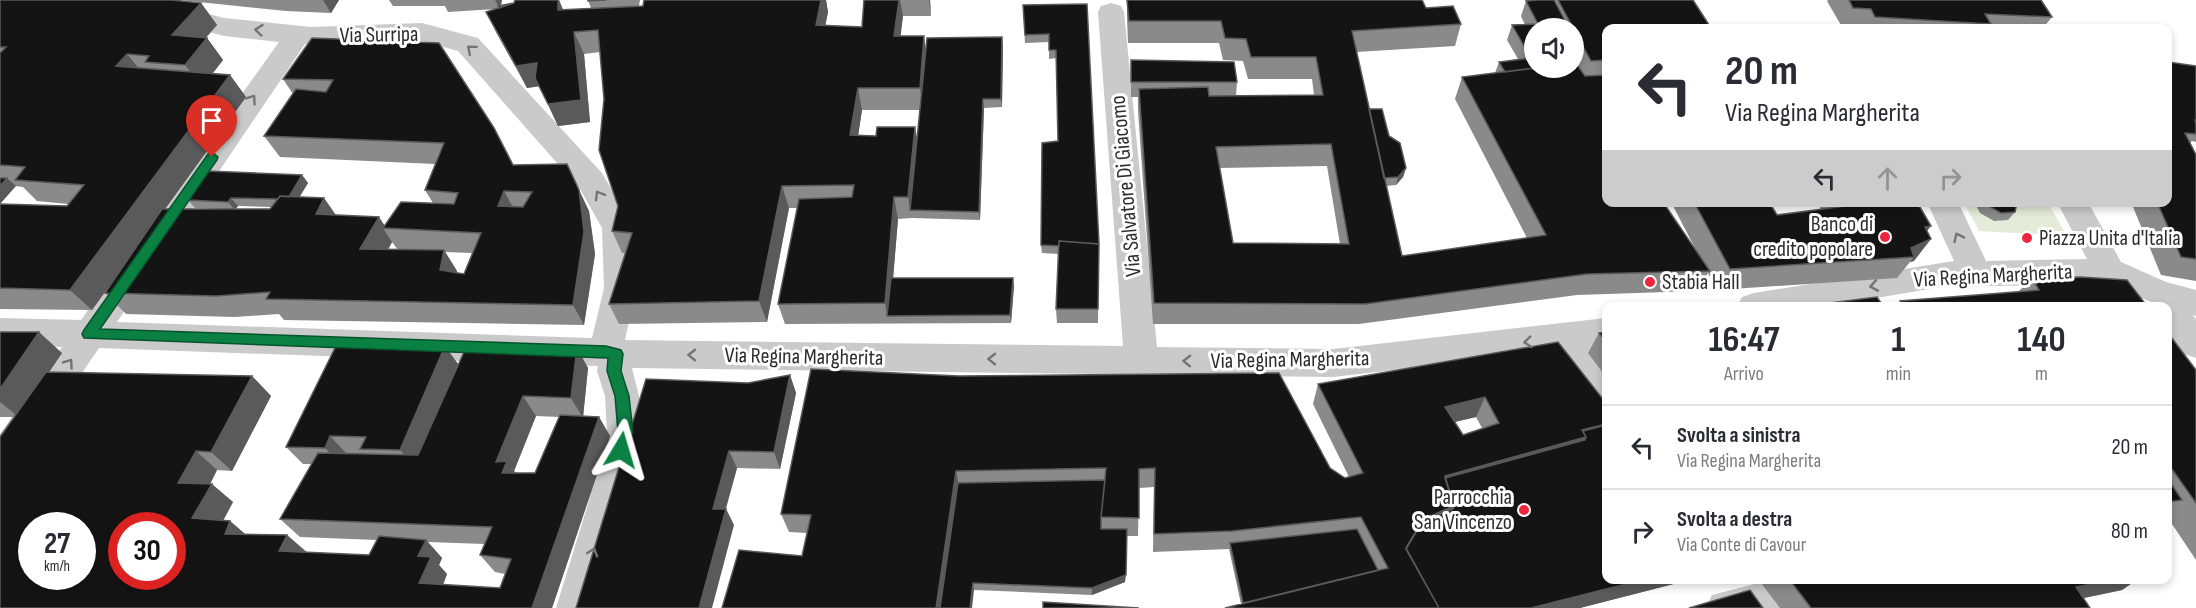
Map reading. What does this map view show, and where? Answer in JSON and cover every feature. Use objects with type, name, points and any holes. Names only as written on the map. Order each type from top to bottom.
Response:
[{"type":"street","name":"Via Surripa","points":[[147,7],[224,27],[298,34],[422,32],[468,44],[591,181],[618,228],[620,288],[611,353],[622,396],[625,432],[608,504],[576,608]]},
{"type":"street","name":"Via Salvatore Di Giacomo","points":[[1111,12],[1141,361]]},
{"type":"street","points":[[0,463],[298,34]]},
{"type":"street","points":[[1943,207],[1975,272]]},
{"type":"street","points":[[2075,207],[2110,270]]},
{"type":"street","name":"Via Regina Margherita","points":[[1777,302],[1941,274],[2110,270],[2164,302]]},
{"type":"street","name":"Via Regina Margherita","points":[[2172,302],[2196,303]]},
{"type":"street","points":[[2172,312],[2196,344]]},
{"type":"street","name":"Via Regina Margherita","points":[[0,331],[611,353],[1333,363],[1602,332]]},
{"type":"street","points":[[1570,337],[1602,380]]},
{"type":"street","points":[[1726,608],[1763,595]]},
{"type":"green space","points":[[1966,207],[2050,207],[2067,236],[1979,231]]},
{"type":"building","points":[[0,0],[172,0],[201,3],[172,35],[207,38],[185,65],[145,62],[149,56],[127,54],[116,66],[230,75],[70,290],[0,288],[0,204],[67,206],[84,185],[15,180],[25,167],[0,165],[0,53],[6,47],[0,47]]},
{"type":"building","points":[[515,0],[558,0],[558,10],[643,6],[644,0],[821,0],[816,25],[862,27],[864,0],[899,0],[894,36],[924,36],[920,88],[858,88],[850,135],[876,136],[877,127],[915,127],[908,197],[894,197],[885,303],[778,304],[799,199],[852,197],[854,185],[782,186],[759,301],[609,304],[632,233],[612,231],[618,206],[599,150],[604,99],[598,30],[574,32],[581,100],[548,104],[535,78],[537,63],[516,66],[486,12],[514,3]]},
{"type":"building","points":[[1127,0],[1422,0],[1426,8],[1453,6],[1461,24],[1352,31],[1402,256],[1546,235],[1462,77],[1524,69],[1524,78],[1584,78],[1584,75],[1602,75],[1602,207],[1666,207],[1710,271],[1587,274],[1365,304],[1154,303],[1139,89],[1208,87],[1209,96],[1323,95],[1316,57],[1251,57],[1246,39],[1225,38],[1221,21],[1129,21]],"holes":[[[1331,144],[1349,244],[1233,243],[1216,147]]]},
{"type":"building","points":[[1554,0],[1564,18],[1535,18],[1526,1]]},
{"type":"building","points":[[1558,0],[1693,0],[1708,24],[1602,24],[1602,60],[1591,61],[1584,48],[1584,18],[1568,18]]},
{"type":"building","points":[[1849,0],[2041,0],[2052,17],[1985,14],[1991,24],[1875,17],[1871,9],[1853,8]]},
{"type":"building","points":[[1087,4],[1099,244],[1059,241],[1059,246],[1041,245],[1042,143],[1058,141],[1056,50],[1049,50],[1049,34],[1025,35],[1023,5]]},
{"type":"building","points":[[1512,25],[1524,25],[1524,46]]},
{"type":"building","points":[[1002,37],[1001,99],[983,99],[979,212],[910,210],[927,38]]},
{"type":"building","points":[[312,38],[439,43],[494,128],[513,165],[567,164],[579,190],[584,232],[573,305],[266,299],[270,292],[216,296],[105,293],[162,209],[270,209],[280,196],[324,198],[316,214],[379,217],[360,249],[444,250],[440,270],[464,274],[481,233],[383,228],[401,202],[454,204],[458,193],[425,190],[444,143],[264,136],[296,89],[326,92],[333,80],[283,79]],"holes":[[[504,191],[532,192],[523,207],[498,206]]]},
{"type":"building","points":[[1524,59],[1524,69],[1505,72],[1499,62]]},
{"type":"building","points":[[1131,60],[1234,62],[1237,82],[1131,82]]},
{"type":"building","points":[[2172,63],[2196,66],[2196,134],[2185,133],[2196,155],[2196,259],[2181,257],[2159,207],[2172,207]]},
{"type":"building","points":[[1369,109],[1382,109],[1389,136],[1400,143],[1406,168],[1398,177],[1384,178]]},
{"type":"building","points":[[207,171],[302,175],[289,197],[280,196],[278,199],[231,198],[228,202],[188,200]]},
{"type":"building","points":[[0,178],[7,178],[0,186]]},
{"type":"building","points":[[1697,207],[1772,207],[1777,215],[1838,207],[1920,207],[1931,226],[1925,227],[1931,239],[1911,248],[1914,257],[1730,269]]},
{"type":"building","points":[[1990,207],[2016,207],[2015,212],[2001,213]]},
{"type":"building","points":[[1059,241],[1099,244],[1098,309],[1056,309]]},
{"type":"building","points":[[2081,277],[2127,280],[2144,302],[1900,301],[2039,290],[2032,278]]},
{"type":"building","points":[[891,278],[1013,278],[1010,315],[887,316]]},
{"type":"building","points":[[1877,297],[1880,302],[1838,302]]},
{"type":"building","points":[[0,332],[39,332],[0,389]]},
{"type":"building","points":[[2172,338],[2196,370],[2196,503],[2172,469]]},
{"type":"building","points":[[1558,342],[1602,398],[1602,425],[1582,430],[1586,437],[1445,476],[1454,506],[1423,519],[1406,548],[1439,608],[1225,608],[1388,568],[1361,517],[1232,531],[1154,534],[1155,468],[1139,469],[1139,518],[1101,517],[1106,468],[956,471],[936,608],[722,608],[739,550],[802,556],[811,515],[781,514],[811,369],[959,376],[1279,373],[1330,468],[1345,478],[1363,473],[1318,384]],"holes":[[[1485,397],[1499,423],[1463,435],[1445,407]]]},
{"type":"building","points":[[468,343],[577,348],[571,398],[523,396],[496,462],[507,461],[502,473],[535,473],[560,415],[599,417],[532,608],[0,608],[0,437],[46,372],[252,376],[211,452],[196,451],[178,483],[212,484],[192,518],[230,521],[225,534],[287,535],[279,551],[369,555],[379,536],[426,540],[418,556],[431,557],[419,583],[500,588],[511,559],[480,555],[492,527],[280,519],[318,453],[418,455]]},
{"type":"building","points":[[337,344],[445,346],[400,450],[360,449],[366,437],[330,436],[325,448],[286,447]]},
{"type":"building","points":[[790,375],[774,452],[729,451],[713,509],[726,509],[699,608],[576,608],[646,379],[748,383]]},
{"type":"building","name":"Parrocchia San Vincenzo","points":[[1602,426],[1602,584],[1626,584],[1531,608],[1439,608],[1406,549],[1422,522],[1453,509],[1445,478],[1585,440],[1583,431]]},
{"type":"building","points":[[1105,480],[1101,529],[1127,529],[1126,575],[1092,588],[973,583],[970,608],[940,608],[958,483]]},
{"type":"building","points":[[2172,485],[2182,500],[2172,501]]},
{"type":"building","points":[[1357,529],[1378,570],[1243,603],[1230,543]]},
{"type":"building","points":[[1793,584],[2091,584],[2076,587],[2090,608],[1811,608]]},
{"type":"building","points":[[1750,590],[1763,608],[1689,608]]},
{"type":"building","points":[[1043,602],[1139,608],[1043,608]]},
{"type":"place","name":"Banco di credito popolare","points":[[1885,237]]},
{"type":"place","name":"Piazza Unita d'Italia","points":[[2027,238]]},
{"type":"place","name":"Stabia Hall","points":[[1650,282]]},
{"type":"place","name":"Parrocchia San Vincenzo","points":[[1524,510]]},
{"type":"route","points":[[212,157],[89,334],[616,354],[614,371],[622,396],[625,432],[621,450]]}]
